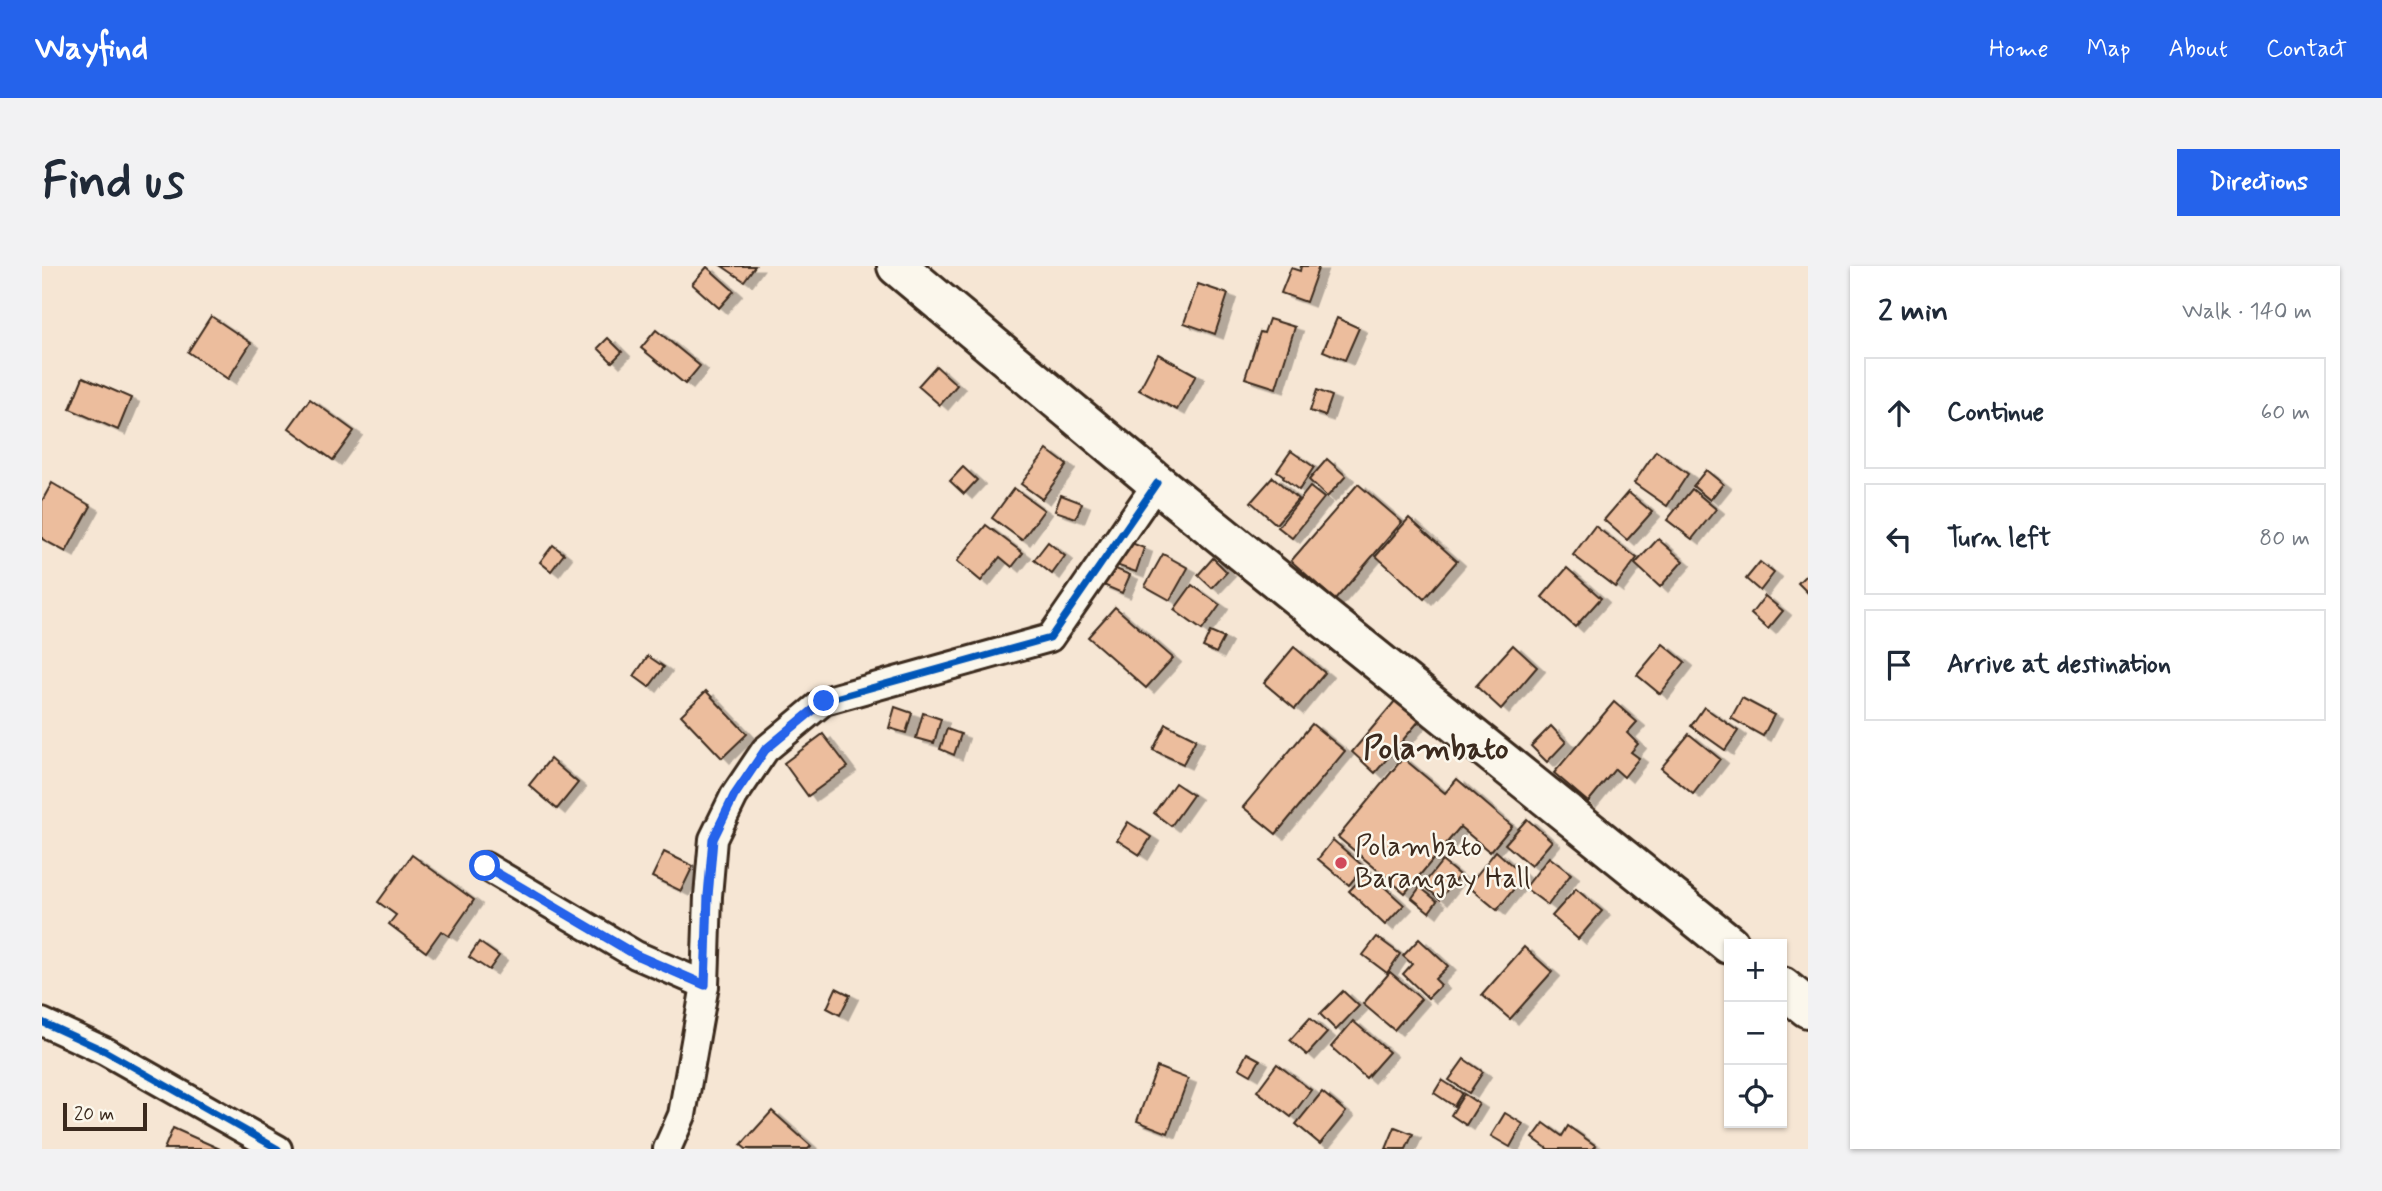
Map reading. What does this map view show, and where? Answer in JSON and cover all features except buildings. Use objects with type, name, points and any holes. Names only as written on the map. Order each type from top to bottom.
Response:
[{"type":"highway","points":[[897,266],[1157,483],[1724,940]]},
{"type":"highway","points":[[1787,991],[1808,1008]]},
{"type":"street","points":[[667,1149],[682,1115],[705,985],[713,839],[734,796],[765,750],[824,701],[1050,638],[1157,483]]},
{"type":"street","points":[[485,866],[636,955],[705,985]]},
{"type":"street","points":[[42,1022],[105,1051],[278,1149]]},
{"type":"cycle path","points":[[485,866],[636,955],[705,985],[713,839],[734,796],[765,750],[824,701],[1050,638],[1157,483]]},
{"type":"cycle path","points":[[42,1022],[105,1051],[278,1149]]},
{"type":"place","name":"Polambato Barangay Hall","points":[[1341,863]]},
{"type":"district","name":"Polambato","points":[[1436,749]]},
{"type":"route","points":[[485,866],[636,955],[705,985],[705,946],[713,839],[734,796],[765,750],[824,701]]}]
